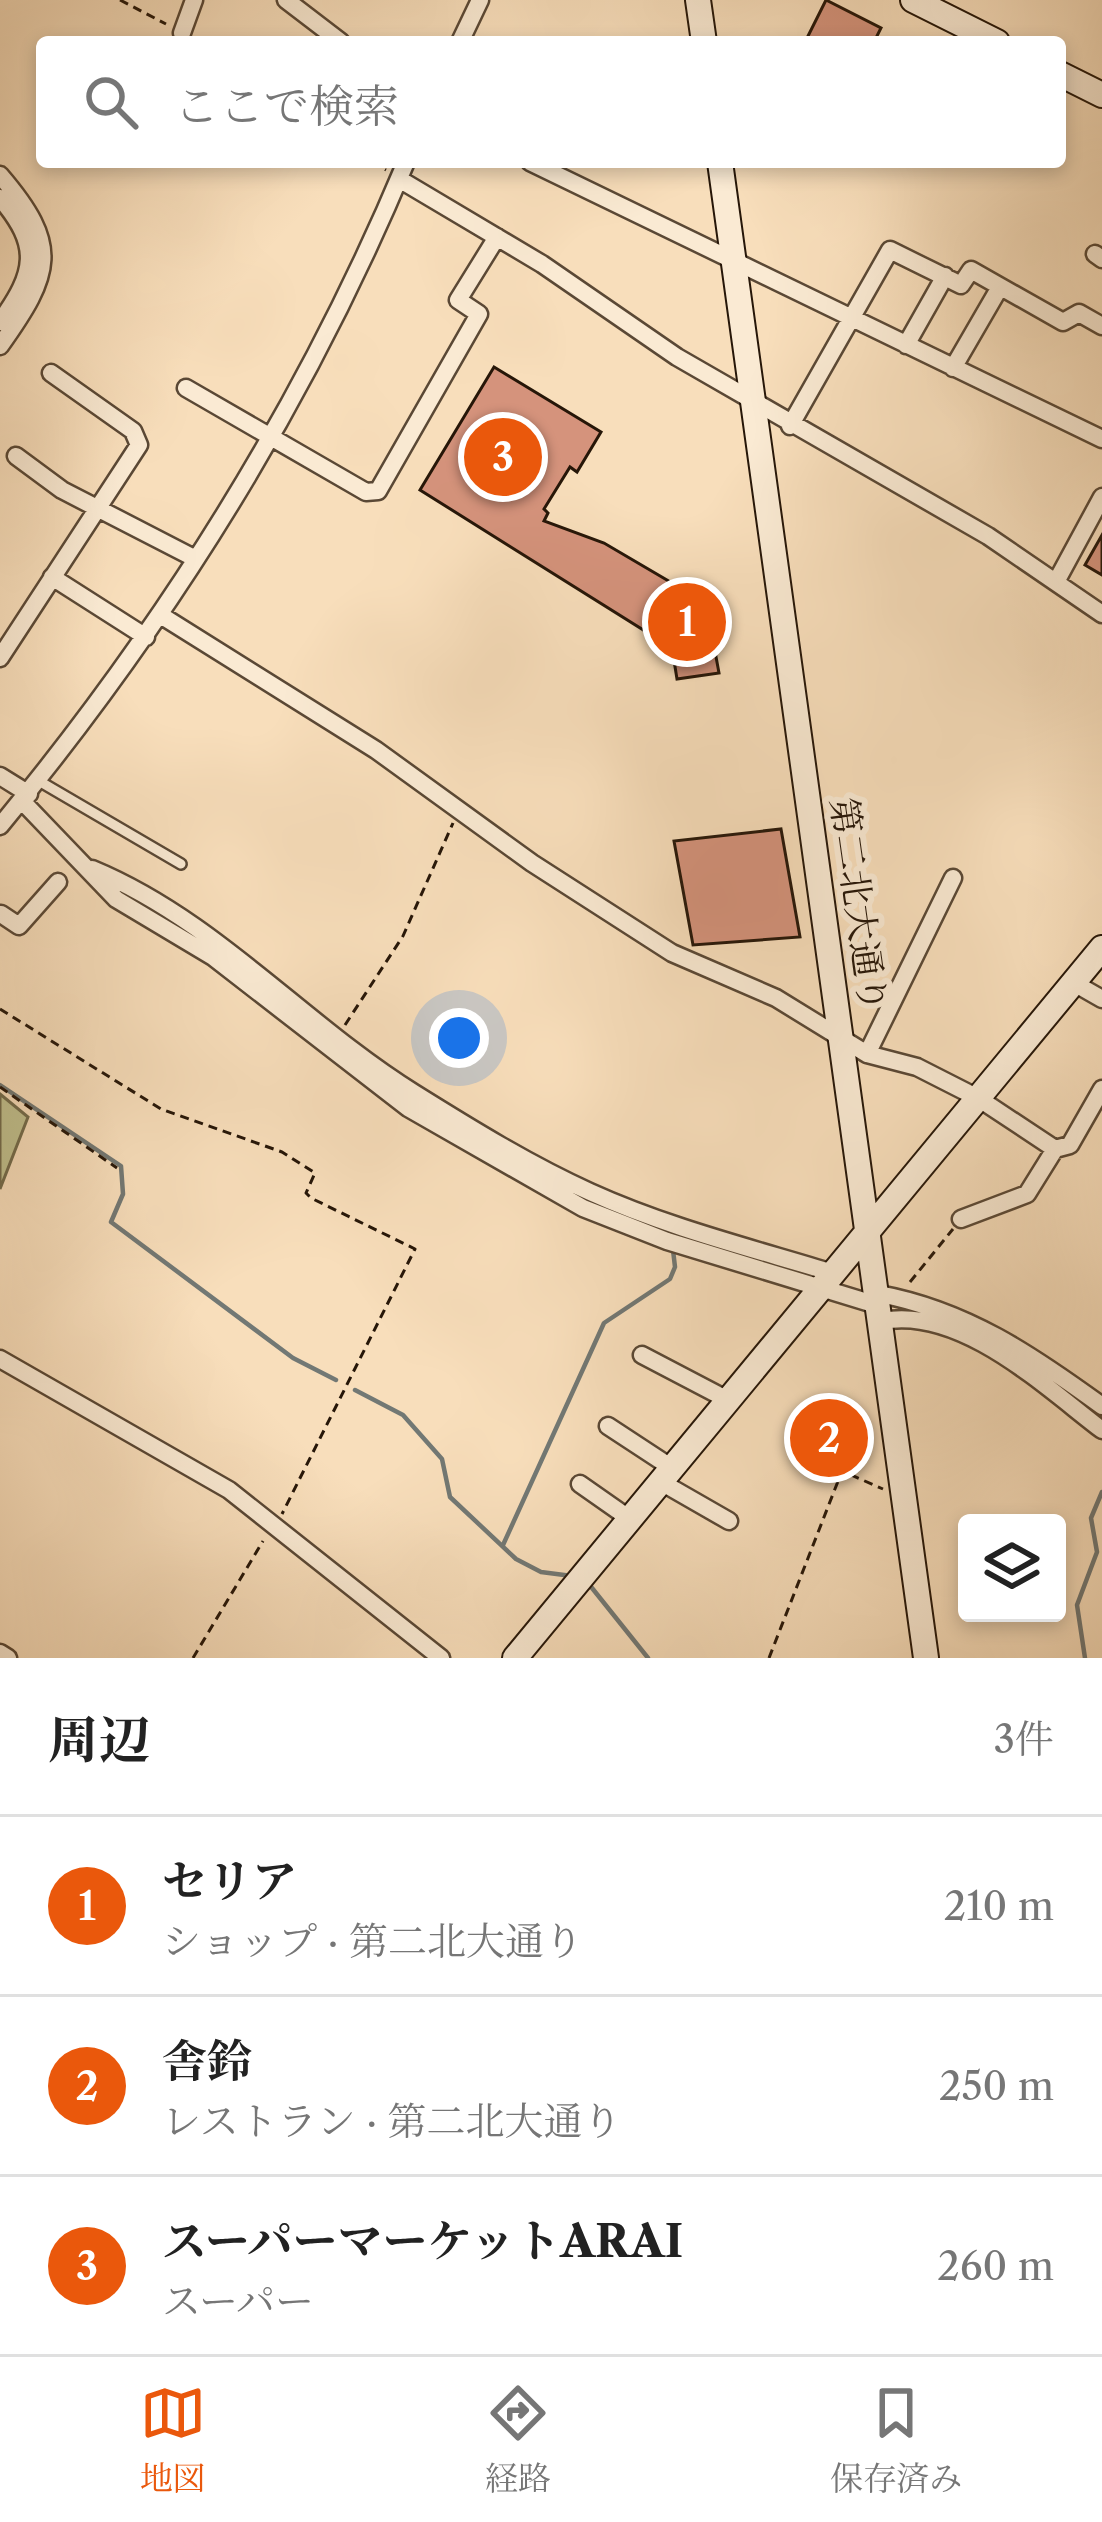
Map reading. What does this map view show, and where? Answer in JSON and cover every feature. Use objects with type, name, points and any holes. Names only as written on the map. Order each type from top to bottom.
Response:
[{"type":"street","points":[[182,33],[194,0]]},
{"type":"street","points":[[286,0],[333,36]]},
{"type":"street","points":[[463,36],[480,0]]},
{"type":"street","points":[[698,0],[703,36]]},
{"type":"street","points":[[913,0],[985,36]]},
{"type":"street","points":[[1066,77],[1102,95]]},
{"type":"street","points":[[542,168],[1102,439]]},
{"type":"street","name":"第二北大通り","points":[[721,168],[868,1229],[885,1305],[902,1487],[926,1658]]},
{"type":"street","points":[[0,826],[162,616],[305,383],[403,170],[497,237],[790,426],[988,536],[1102,614]]},
{"type":"street","points":[[0,175],[29,209],[45,254],[41,283],[0,346]]},
{"type":"street","points":[[0,198],[22,224],[30,261],[26,282],[0,322]]},
{"type":"street","points":[[186,388],[366,492],[378,491],[479,314],[458,300],[497,237]]},
{"type":"street","points":[[790,426],[890,250],[962,285],[971,270],[1063,322],[1079,313],[1102,326]]},
{"type":"street","points":[[905,345],[945,276]]},
{"type":"street","points":[[953,368],[1000,287]]},
{"type":"street","points":[[0,658],[139,445],[133,431],[51,374]]},
{"type":"street","points":[[16,456],[98,511],[196,559]]},
{"type":"street","points":[[1056,582],[1102,497]]},
{"type":"street","points":[[52,577],[146,638]]},
{"type":"street","points":[[162,616],[376,750],[673,953],[776,998],[867,1054],[917,1067],[978,1098],[1055,1149]]},
{"type":"street","points":[[0,776],[116,899],[225,965],[413,1102],[590,1192],[885,1305],[991,1331],[1098,1416]]},
{"type":"street","points":[[85,866],[124,882],[221,945],[413,1102]]},
{"type":"street","points":[[867,1054],[953,878]]},
{"type":"street","points":[[0,914],[19,926],[58,882]]},
{"type":"street","points":[[514,1658],[1102,948]]},
{"type":"street","points":[[1074,983],[1102,999]]},
{"type":"street","points":[[962,1220],[1027,1194],[1055,1149],[1070,1145],[1102,1089]]},
{"type":"street","points":[[885,1305],[903,1317],[954,1333],[1098,1416]]},
{"type":"street","points":[[643,1355],[728,1400]]},
{"type":"street","points":[[0,1359],[229,1490],[441,1658]]},
{"type":"street","points":[[608,1426],[729,1521]]},
{"type":"street","points":[[580,1484],[630,1519]]},
{"type":"street","points":[[0,1653],[8,1658]]},
{"type":"lane","points":[[21,797],[181,864]]},
{"type":"path","points":[[119,0],[182,33]]},
{"type":"path","points":[[336,1036],[403,936],[460,811]]},
{"type":"path","points":[[0,1009],[161,1108],[282,1152],[315,1173],[306,1193],[311,1198],[416,1249],[303,1480],[194,1658]]},
{"type":"path","points":[[0,1088],[117,1168]]},
{"type":"path","points":[[885,1305],[962,1220]]},
{"type":"path","points":[[769,1658],[842,1471],[883,1489],[902,1487]]},
{"type":"green space","points":[[0,1094],[28,1117],[0,1189]]},
{"type":"building","points":[[826,0],[881,28],[877,36],[808,36]]},
{"type":"building","points":[[494,367],[601,432],[577,472],[570,467],[544,509],[548,513],[544,521],[604,543],[706,603],[719,673],[677,679],[672,648],[420,490]]},
{"type":"building","points":[[1102,535],[1102,575],[1085,565]]},
{"type":"building","points":[[781,829],[800,937],[693,945],[674,841]]},
{"type":"building","points":[[837,1417],[840,1454],[821,1456],[816,1421]]},
{"type":"waterway","points":[[142,903],[188,933]]},
{"type":"waterway","points":[[0,1085],[121,1166],[123,1194],[111,1222],[293,1358],[336,1380]]},
{"type":"waterway","points":[[641,1222],[664,1231]]},
{"type":"waterway","points":[[503,1545],[604,1323],[670,1279],[675,1267],[673,1250]]},
{"type":"waterway","points":[[1063,1388],[1082,1404]]},
{"type":"waterway","points":[[355,1390],[403,1415],[442,1459],[450,1497],[516,1559],[541,1572],[572,1576]]},
{"type":"waterway","points":[[1085,1658],[1077,1605],[1097,1552],[1091,1518],[1102,1492]]},
{"type":"waterway","points":[[588,1583],[648,1658]]},
{"type":"place","name":"スーパーマーケットARAI","points":[[503,457]]},
{"type":"place","name":"セリア","points":[[687,622]]},
{"type":"place","name":"舎鈴","points":[[829,1438]]}]
